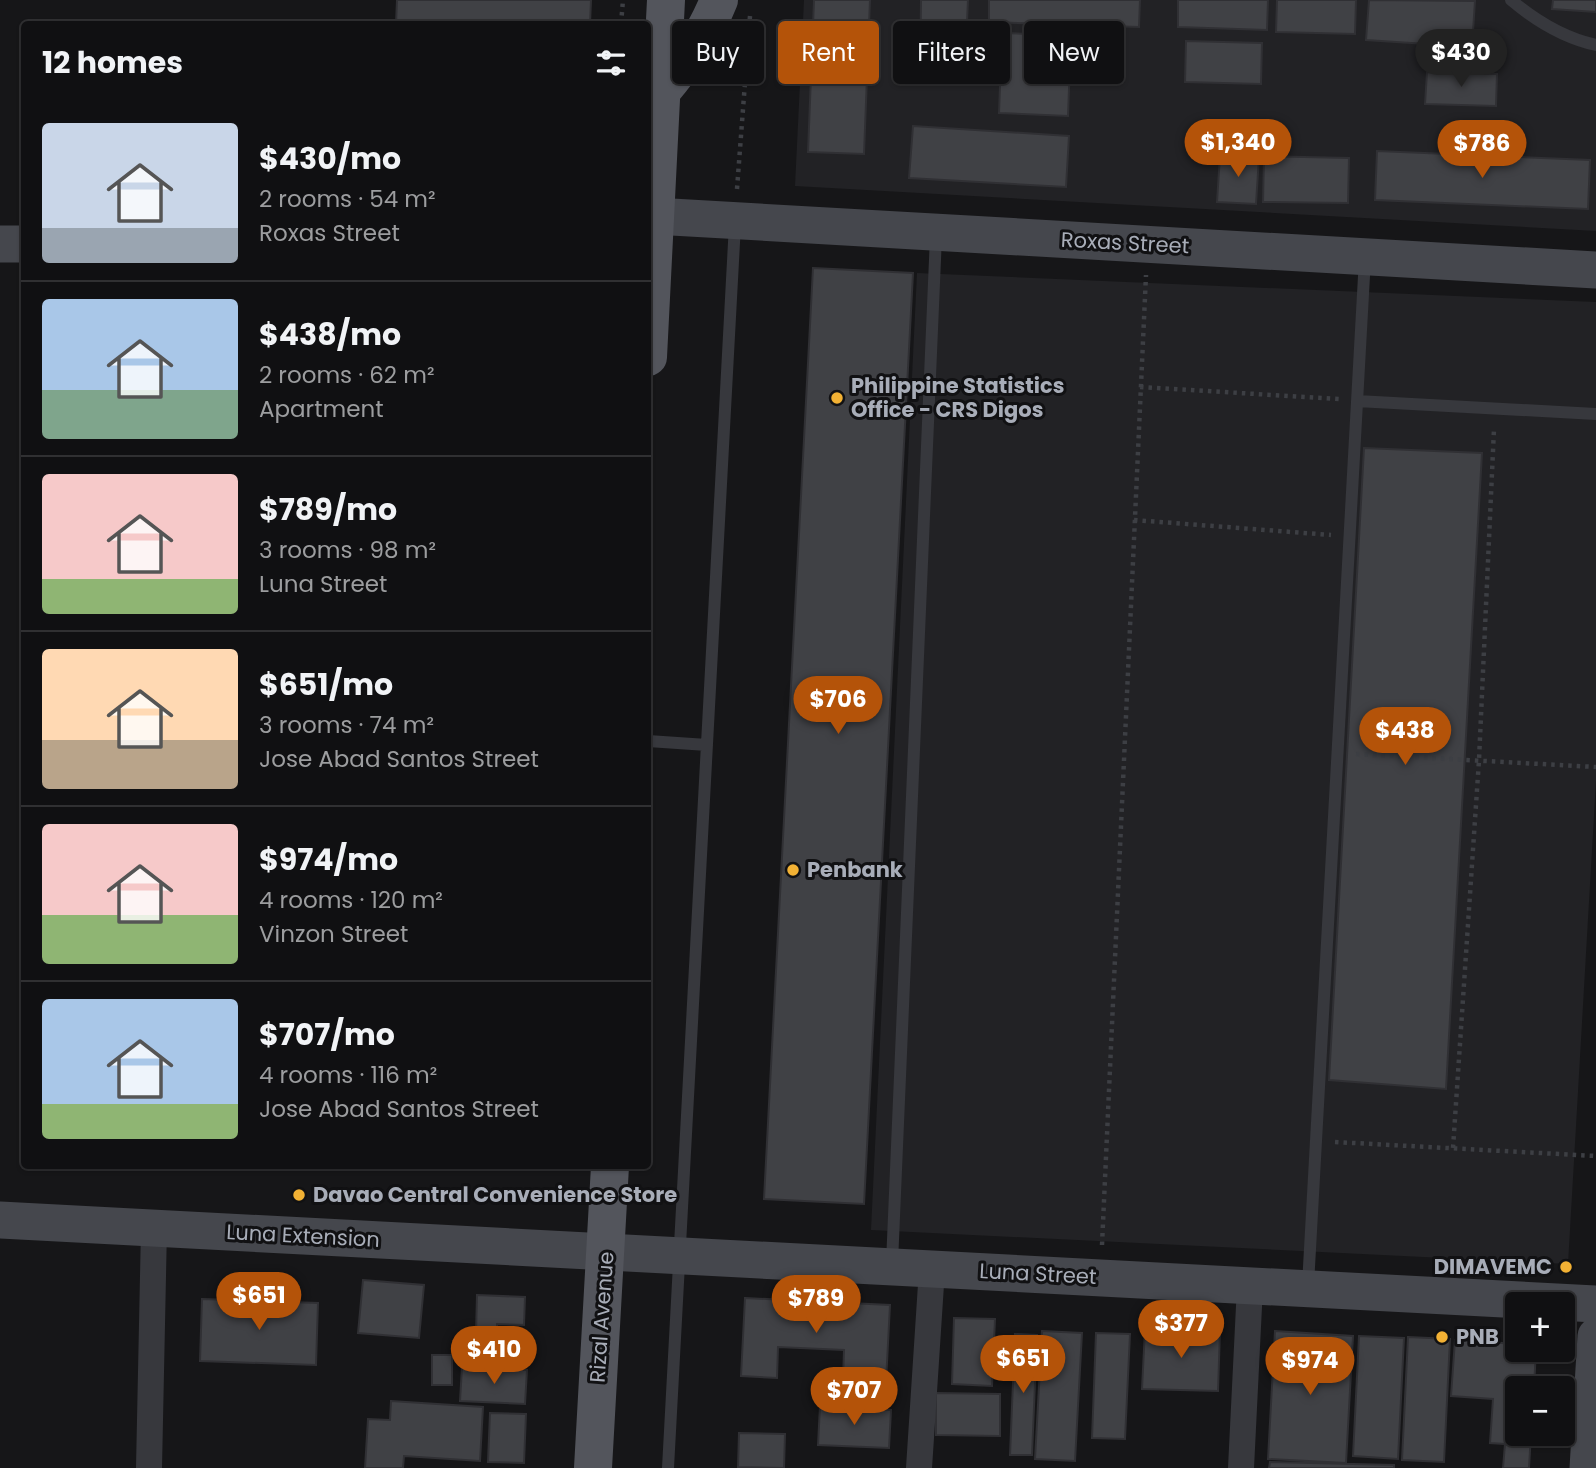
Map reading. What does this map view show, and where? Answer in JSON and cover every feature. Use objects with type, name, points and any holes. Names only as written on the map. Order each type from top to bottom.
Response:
[{"type":"main road","points":[[651,252],[666,0]]},
{"type":"main road","points":[[661,92],[685,64],[708,26],[735,3]]},
{"type":"main road","name":"Rizal Avenue","points":[[593,1468],[610,1169]]},
{"type":"street","name":"Roxas Street","points":[[654,216],[1596,270]]},
{"type":"street","points":[[0,244],[21,244]]},
{"type":"street","name":"Luna Extension","points":[[0,1220],[606,1252]]},
{"type":"street","points":[[149,1468],[154,1228]]},
{"type":"street","name":"Luna Street","points":[[606,1252],[1596,1304]]},
{"type":"street","points":[[919,1468],[932,1269]]},
{"type":"street","points":[[1241,1468],[1250,1286]]},
{"type":"street","points":[[1588,1468],[1596,1336]]},
{"type":"lane","points":[[1511,0],[1536,20],[1596,45]]},
{"type":"lane","points":[[668,1468],[735,220]]},
{"type":"lane","points":[[892,1267],[936,232]]},
{"type":"lane","points":[[1308,1289],[1365,257]]},
{"type":"lane","points":[[1357,401],[1596,414]]},
{"type":"lane","points":[[651,741],[707,745]]},
{"type":"path","points":[[621,21],[622,0]]},
{"type":"path","points":[[735,3],[735,220]]},
{"type":"path","points":[[1101,1278],[1148,244]]},
{"type":"path","points":[[1140,387],[1357,401]]},
{"type":"path","points":[[1453,1148],[1479,760],[1495,408]]},
{"type":"path","points":[[1134,520],[1349,536]]},
{"type":"path","points":[[1337,753],[1596,766]]},
{"type":"path","points":[[1315,1141],[1596,1156]]},
{"type":"shaded area","points":[[804,0],[1596,0],[1596,231],[795,186],[800,84],[879,84],[879,21],[803,21]]},
{"type":"shaded area","points":[[917,273],[1596,302],[1596,781],[1568,1264],[871,1230]]},
{"type":"building","points":[[397,0],[591,0],[590,21],[396,21]]},
{"type":"building","points":[[814,0],[870,0],[869,21],[813,21]]},
{"type":"building","points":[[921,0],[968,0],[967,21],[921,21]]},
{"type":"building","points":[[989,0],[1140,0],[1139,27],[1124,26],[1124,21],[1024,21],[1024,23],[989,21]]},
{"type":"building","points":[[1178,0],[1268,0],[1267,30],[1178,27]]},
{"type":"building","points":[[1277,0],[1356,0],[1355,34],[1276,32]]},
{"type":"building","points":[[1369,0],[1475,1],[1472,47],[1366,40]]},
{"type":"building","points":[[1553,0],[1596,0],[1596,12],[1552,9]]},
{"type":"building","points":[[1010,33],[1024,34],[1024,84],[1069,84],[1068,116],[999,113],[1000,84],[1010,84]]},
{"type":"building","points":[[1186,41],[1262,43],[1261,84],[1185,82]]},
{"type":"building","points":[[1427,72],[1497,74],[1496,106],[1425,104]]},
{"type":"building","points":[[811,84],[867,84],[864,154],[808,152]]},
{"type":"building","points":[[913,126],[1069,136],[1066,187],[909,178]]},
{"type":"building","points":[[1377,151],[1590,160],[1588,209],[1375,200]]},
{"type":"building","points":[[1220,155],[1259,157],[1256,204],[1217,202]]},
{"type":"building","points":[[1264,156],[1349,158],[1348,203],[1263,202]]},
{"type":"building","points":[[813,268],[913,273],[864,1204],[764,1199]]},
{"type":"building","points":[[1364,448],[1482,453],[1446,1089],[1329,1080]]},
{"type":"building","points":[[363,1280],[424,1285],[419,1338],[358,1333]]},
{"type":"building","points":[[477,1295],[525,1297],[524,1325],[497,1324],[497,1334],[476,1334]]},
{"type":"building","points":[[745,1298],[890,1305],[886,1382],[843,1380],[844,1350],[778,1347],[777,1378],[741,1376]]},
{"type":"building","points":[[202,1299],[318,1303],[316,1365],[200,1361]]},
{"type":"building","points":[[954,1318],[995,1319],[992,1386],[952,1384]]},
{"type":"building","points":[[1145,1329],[1220,1331],[1218,1391],[1142,1389]]},
{"type":"building","points":[[1042,1331],[1082,1333],[1075,1461],[1035,1459]]},
{"type":"building","points":[[1275,1331],[1353,1336],[1346,1463],[1268,1459]]},
{"type":"building","points":[[1096,1333],[1130,1334],[1125,1439],[1092,1438]]},
{"type":"building","points":[[1015,1334],[1037,1335],[1032,1455],[1010,1455]]},
{"type":"building","points":[[1359,1336],[1404,1338],[1398,1459],[1353,1456]]},
{"type":"building","points":[[1408,1337],[1450,1339],[1444,1462],[1402,1460]]},
{"type":"building","points":[[463,1339],[501,1341],[500,1368],[462,1367]]},
{"type":"building","points":[[1455,1340],[1505,1343],[1505,1362],[1535,1362],[1535,1376],[1505,1376],[1505,1444],[1490,1443],[1493,1399],[1451,1396]]},
{"type":"building","points":[[432,1355],[452,1355],[452,1385],[432,1385]]},
{"type":"building","points":[[462,1367],[527,1370],[525,1404],[460,1401]]},
{"type":"building","points":[[936,1393],[1000,1394],[1000,1436],[936,1435]]},
{"type":"building","points":[[391,1401],[483,1407],[480,1461],[404,1456],[403,1468],[365,1468],[368,1419],[390,1420]]},
{"type":"building","points":[[820,1406],[891,1410],[889,1448],[818,1445]]},
{"type":"building","points":[[490,1413],[526,1414],[524,1463],[488,1462]]},
{"type":"building","points":[[739,1433],[785,1434],[784,1468],[738,1467]]},
{"type":"building","points":[[1505,1444],[1530,1446],[1529,1468],[1503,1468]]},
{"type":"building","points":[[1270,1462],[1394,1465],[1394,1468],[1269,1468]]},
{"type":"place","name":"Philippine Statistics Office - CRS Digos","points":[[837,398]]},
{"type":"place","name":"Penbank","points":[[793,870]]},
{"type":"place","name":"Davao Central Convenience Store","points":[[299,1195]]},
{"type":"place","name":"DIMAVEMC","points":[[1566,1267]]},
{"type":"place","name":"PNB","points":[[1442,1337]]}]
